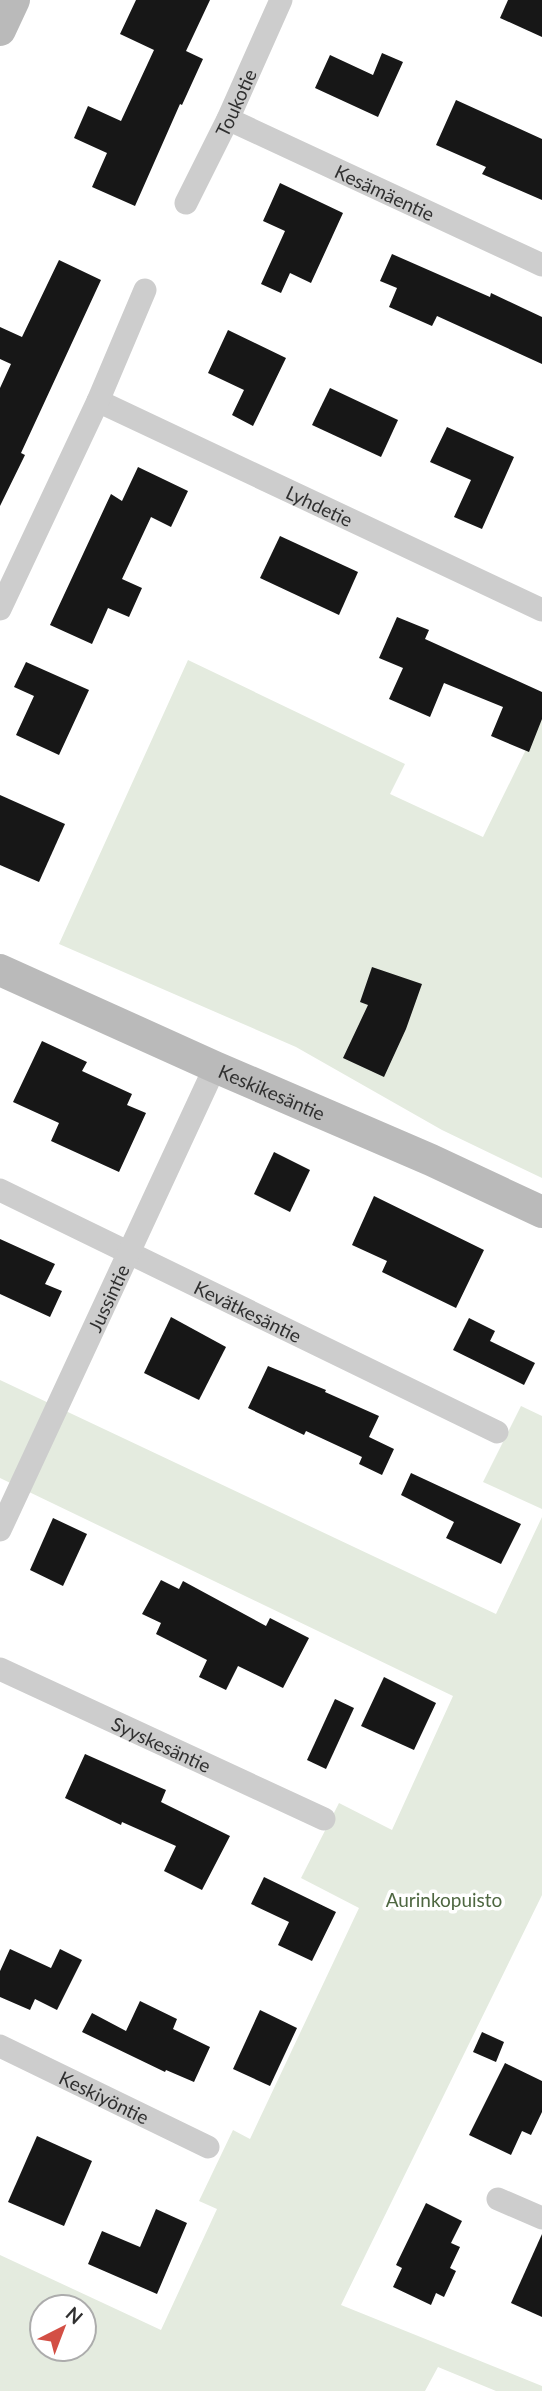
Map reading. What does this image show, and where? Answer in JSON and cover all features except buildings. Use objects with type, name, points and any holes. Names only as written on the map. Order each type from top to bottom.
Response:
[{"type":"street","points":[[0,30],[14,0]]},
{"type":"street","name":"Toukotie","points":[[186,203],[228,119],[281,0]]},
{"type":"street","name":"Kesämäentie","points":[[228,119],[542,265]]},
{"type":"street","points":[[0,609],[98,401],[145,290]]},
{"type":"street","name":"Lyhdetie","points":[[98,401],[542,610]]},
{"type":"street","name":"Keskikesäntie","points":[[0,970],[215,1067],[432,1160],[542,1212]]},
{"type":"street","name":"Jussintie","points":[[0,1530],[215,1067]]},
{"type":"street","name":"Kevätkesäntie","points":[[0,1190],[497,1432]]},
{"type":"street","name":"Syyskesäntie","points":[[0,1669],[324,1819]]},
{"type":"street","name":"Keskiyöntie","points":[[0,2046],[208,2147]]},
{"type":"street","points":[[498,2199],[542,2218]]},
{"type":"green space","points":[[188,660],[405,764],[390,794],[483,837],[542,717],[542,1178],[442,1130],[296,1047],[59,944]]},
{"type":"green space","name":"Aurinkopuisto","points":[[0,1380],[496,1614],[542,1517],[542,1895],[341,2305],[542,2386],[542,2391],[496,2391],[438,2367],[425,2391],[0,2391],[0,2255],[82,2293],[28,2293],[28,2363],[98,2363],[98,2301],[161,2330],[217,2209],[199,2201],[233,2130],[250,2139],[359,1908],[301,1878],[339,1803],[392,1830],[453,1696],[0,1478]]},
{"type":"green space","points":[[521,1406],[542,1416],[542,1509],[483,1482]]}]
